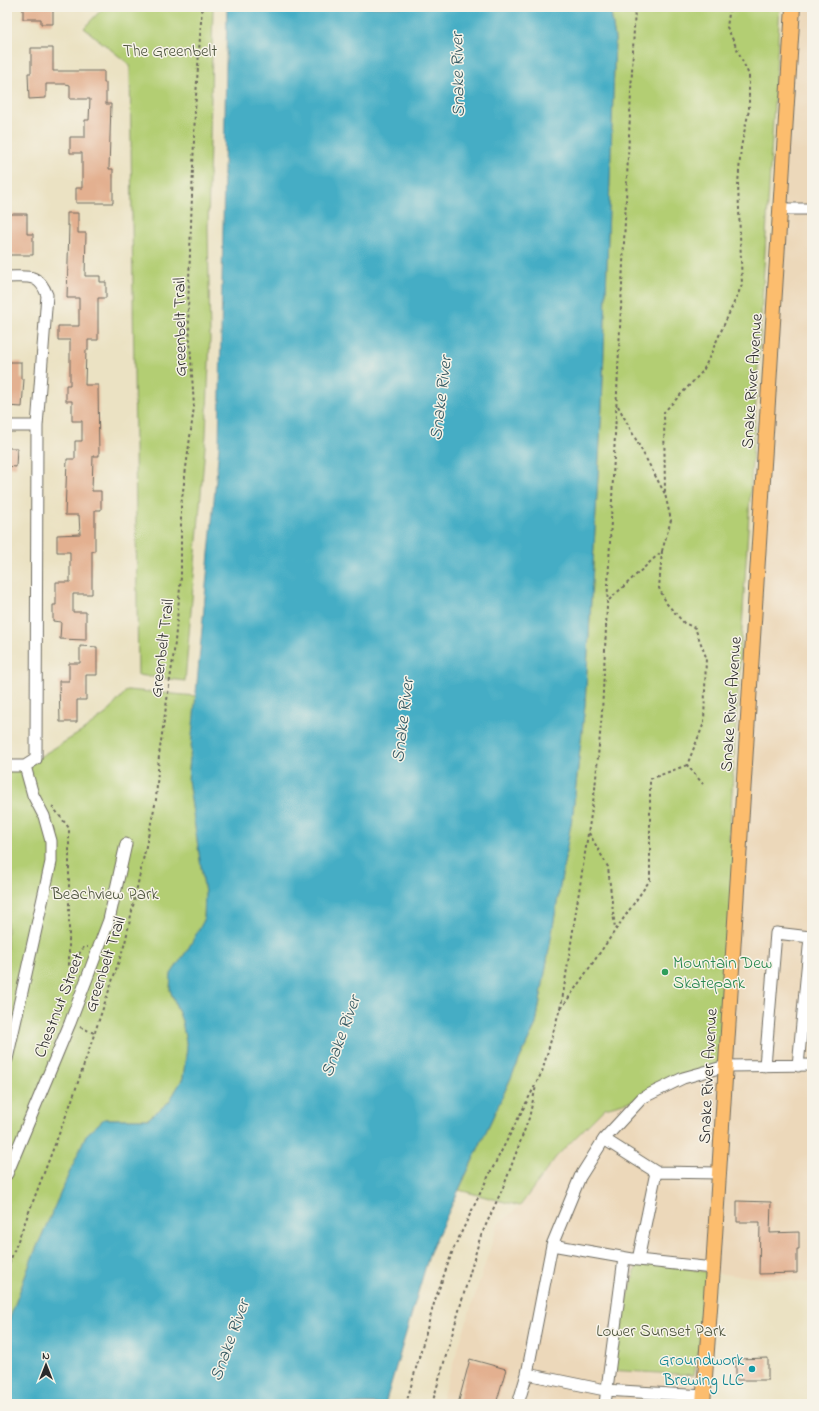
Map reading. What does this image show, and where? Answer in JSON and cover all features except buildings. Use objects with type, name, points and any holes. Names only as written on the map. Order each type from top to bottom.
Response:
[{"type":"main road","name":"Snake River Avenue","points":[[703,1400],[720,1173],[793,7]]},
{"type":"street","points":[[780,209],[812,209]]},
{"type":"street","points":[[7,277],[35,278],[43,284],[47,295],[37,426],[36,759],[25,766],[7,766]]},
{"type":"street","points":[[7,426],[37,426]]},
{"type":"street","name":"Chestnut Street","points":[[7,1059],[51,862],[51,841],[44,816],[33,795],[25,766]]},
{"type":"street","name":"Chestnut Street","points":[[7,1174],[70,1024],[109,920],[126,844]]},
{"type":"street","points":[[765,1066],[776,932],[810,937],[798,1066]]},
{"type":"street","points":[[518,1404],[527,1374],[552,1245],[580,1177],[604,1139],[642,1098],[684,1078],[726,1066],[812,1066]]},
{"type":"street","points":[[604,1139],[656,1172],[720,1173]]},
{"type":"street","points":[[638,1260],[656,1172]]},
{"type":"street","points":[[552,1245],[624,1258],[713,1268]]},
{"type":"street","points":[[605,1404],[605,1390],[624,1258]]},
{"type":"street","points":[[527,1374],[605,1390],[703,1400]]},
{"type":"path","name":"Greenbelt Trail","points":[[7,1269],[72,1100],[125,943],[156,800],[160,755],[174,652],[181,577],[181,506],[194,407],[188,309],[195,111],[202,7]]},
{"type":"path","points":[[406,1404],[435,1300],[453,1250],[485,1183],[542,1072],[562,1001],[595,789],[602,713],[635,7]]},
{"type":"path","points":[[559,1012],[650,880],[650,779],[687,765],[704,723],[706,657],[695,628],[684,623],[667,604],[659,588],[662,551],[671,520],[665,494],[664,412],[702,371],[742,285],[738,184],[742,147],[749,110],[749,75],[727,27],[730,7]]},
{"type":"path","points":[[617,405],[665,494]]},
{"type":"path","points":[[608,601],[662,551]]},
{"type":"path","points":[[687,765],[703,784]]},
{"type":"path","points":[[33,795],[44,795],[69,828],[69,965],[71,965],[84,947],[99,946]]},
{"type":"path","points":[[588,832],[608,867],[616,930]]},
{"type":"path","points":[[70,1024],[94,1033]]},
{"type":"path","points":[[432,1404],[480,1238],[505,1183],[527,1125],[536,1083]]},
{"type":"shaded area","points":[[793,7],[812,7],[812,1237],[809,1283],[713,1273],[703,1404],[440,1404],[498,1224],[520,1206],[556,1157],[605,1108],[642,1098],[726,1066]]},
{"type":"green space","name":"The Greenbelt","points":[[104,7],[213,7],[208,227],[210,339],[206,435],[185,681],[138,675],[130,65],[84,28]]},
{"type":"green space","points":[[610,7],[780,7],[729,840],[740,841],[726,1066],[642,1098],[605,1108],[556,1157],[520,1206],[459,1190],[536,1024],[573,811],[585,705],[602,406],[615,39]]},
{"type":"green space","name":"Beachview Park","points":[[127,690],[196,696],[188,780],[205,893],[204,921],[188,949],[171,974],[170,990],[182,1021],[187,1048],[183,1078],[169,1102],[148,1119],[104,1119],[86,1135],[32,1258],[7,1326],[7,766],[36,759],[81,732],[107,713]]},
{"type":"green space","name":"Lower Sunset Park","points":[[638,1260],[713,1273],[694,1375],[608,1370]]},
{"type":"water","name":"Snake River","points":[[227,7],[610,7],[615,39],[602,406],[585,705],[573,812],[536,1024],[430,1252],[385,1404],[7,1404],[7,1326],[32,1258],[86,1135],[104,1119],[148,1119],[169,1102],[183,1078],[187,1048],[182,1021],[170,990],[171,974],[188,949],[204,920],[205,893],[188,780],[219,446]]},
{"type":"place","name":"Mountain Dew Skatepark","points":[[665,972]]},
{"type":"place","name":"Groundwork Brewing LLC","points":[[752,1369]]}]
